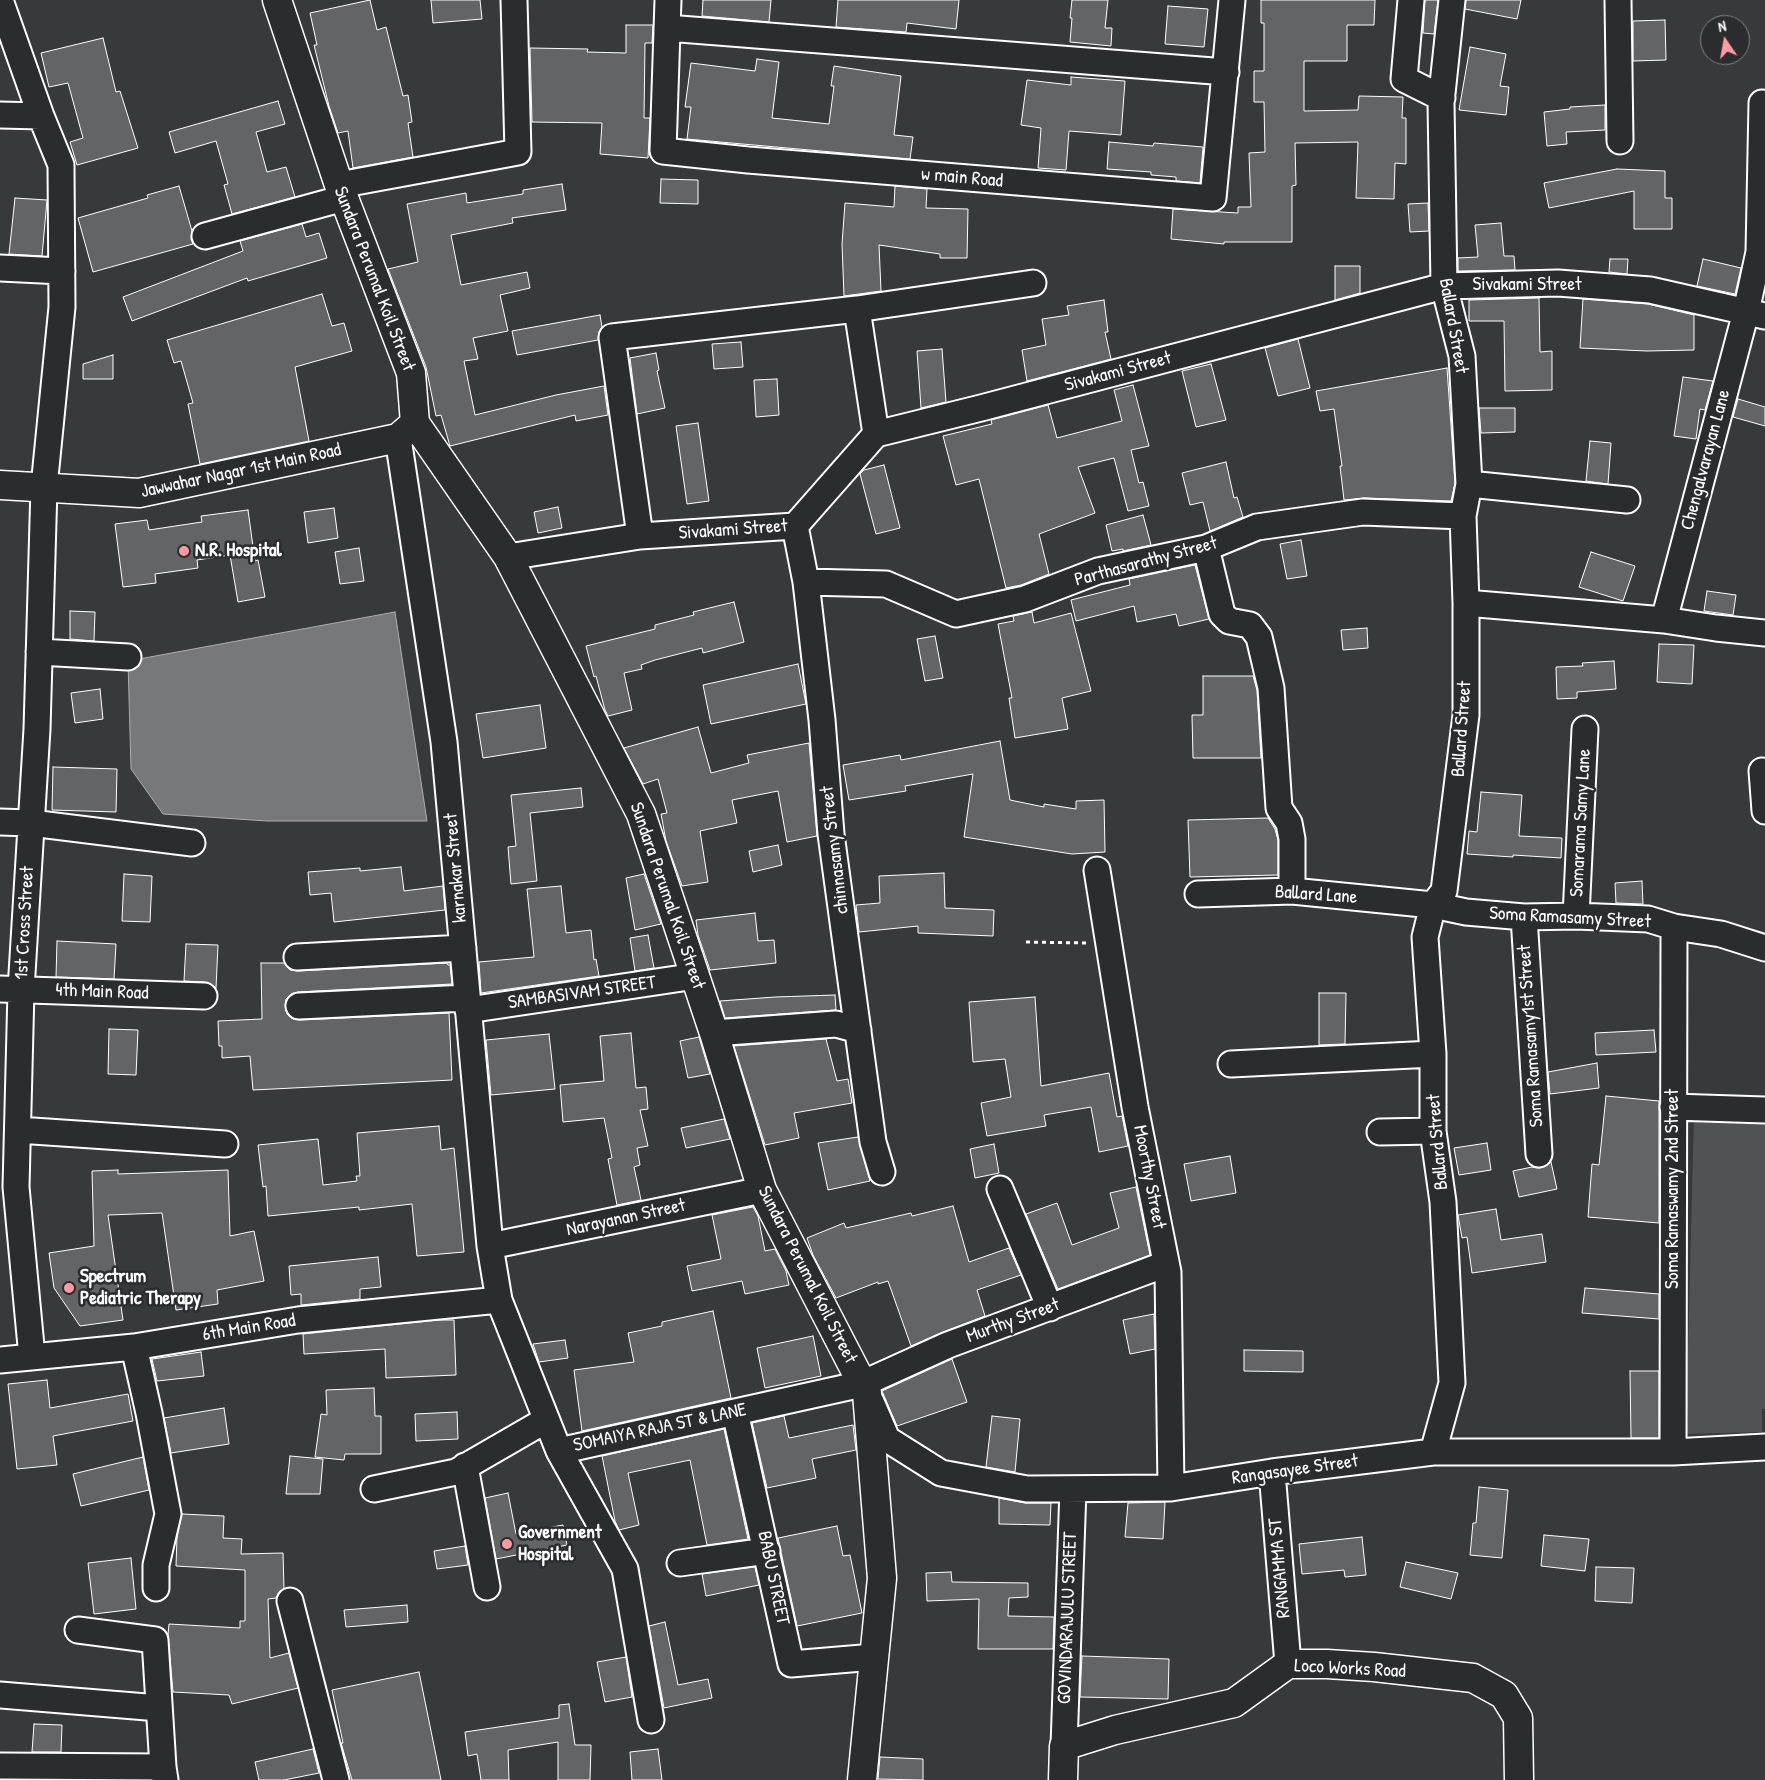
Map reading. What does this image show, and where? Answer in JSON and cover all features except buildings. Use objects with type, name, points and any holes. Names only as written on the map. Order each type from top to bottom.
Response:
[{"type":"street","name":"1st Cross Street","points":[[0,0],[41,116],[61,165],[62,307],[44,487],[31,823],[10,989],[18,1130],[8,1187],[32,1357]]},
{"type":"street","name":"Sundara Perumal Koil Street","points":[[277,0],[341,191],[411,373],[406,431],[508,556],[641,814],[696,976],[762,1190],[864,1388],[882,1578],[862,1780]]},
{"type":"street","points":[[205,236],[341,191],[518,152],[514,0]]},
{"type":"street","name":"w main Road","points":[[668,0],[663,151],[758,161],[1213,198],[1232,0]]},
{"type":"street","points":[[1411,0],[1404,80],[1442,98]]},
{"type":"street","name":"Ballard Street","points":[[1433,1452],[1452,1383],[1443,1202],[1433,1131],[1433,1054],[1425,937],[1433,905],[1444,891],[1466,715],[1466,603],[1462,516],[1469,484],[1462,356],[1444,286],[1442,98],[1452,0]]},
{"type":"street","points":[[1618,0],[1620,141]]},
{"type":"street","points":[[667,28],[1226,72]]},
{"type":"street","name":"Chengalvarayan Lane","points":[[1664,620],[1755,314],[1759,252],[1762,103]]},
{"type":"street","points":[[0,115],[41,116]]},
{"type":"street","points":[[0,268],[62,272]]},
{"type":"street","points":[[640,536],[612,337],[857,309],[1033,283]]},
{"type":"street","name":"Sivakami Street","points":[[508,556],[640,536],[795,526],[876,434],[1444,286],[1558,283],[1650,290],[1755,314]]},
{"type":"street","points":[[857,309],[876,434]]},
{"type":"street","name":"Jawwahar Nagar 1st Main Road","points":[[0,485],[139,493],[406,431]]},
{"type":"street","name":"karnakar Street","points":[[406,431],[444,742],[490,1246],[498,1300]]},
{"type":"street","points":[[1469,484],[1627,500]]},
{"type":"street","name":"Parthasarathy Street","points":[[806,582],[886,584],[956,614],[1025,600],[1098,571],[1206,548],[1257,527],[1362,512],[1462,516]]},
{"type":"street","name":"chinnasamy Street","points":[[795,526],[806,582],[822,720],[831,834],[873,1142],[882,1172]]},
{"type":"street","points":[[1206,548],[1222,614],[1229,621],[1250,625],[1259,638],[1272,688],[1279,808],[1289,823],[1292,839],[1292,891]]},
{"type":"street","points":[[1466,603],[1664,620],[1765,633]]},
{"type":"street","points":[[39,652],[128,657]]},
{"type":"street","name":"Somarama Samy Lane","points":[[1576,916],[1586,729]]},
{"type":"street","points":[[1762,772],[1765,812]]},
{"type":"street","points":[[0,822],[31,823],[192,842]]},
{"type":"street","name":"Moorthy Street","points":[[1098,870],[1134,1107],[1168,1272],[1171,1488]]},
{"type":"street","name":"Ballard Lane","points":[[1198,894],[1292,891],[1433,905]]},
{"type":"street","name":"Soma Ramasamy Street","points":[[1433,905],[1466,912],[1524,917],[1576,916],[1648,919],[1674,927],[1721,934],[1765,948]]},
{"type":"street","name":"Soma Ramasamy1st Street","points":[[1524,917],[1539,1154]]},
{"type":"street","name":"Soma Ramaswamy 2nd Street","points":[[1673,1452],[1674,927]]},
{"type":"street","points":[[297,957],[463,948]]},
{"type":"street","name":"SAMBASIVAM STREET","points":[[299,1006],[468,1004],[696,976]]},
{"type":"street","name":"4th Main Road","points":[[10,989],[204,996]]},
{"type":"street","points":[[714,1033],[836,1024],[858,1030]]},
{"type":"street","points":[[1231,1064],[1433,1054]]},
{"type":"street","points":[[1674,1107],[1765,1110]]},
{"type":"street","points":[[18,1130],[225,1144]]},
{"type":"street","points":[[1380,1132],[1433,1131]]},
{"type":"street","points":[[1000,1189],[1050,1308]]},
{"type":"street","name":"Narayanan Street","points":[[490,1246],[762,1190]]},
{"type":"street","name":"Murthy Street","points":[[864,1388],[948,1345],[1166,1264]]},
{"type":"street","name":"6th Main Road","points":[[0,1360],[134,1347],[298,1320],[498,1300]]},
{"type":"street","name":"SOMAIYA RAJA ST & LANE","points":[[498,1300],[559,1450],[736,1412],[864,1388]]},
{"type":"street","points":[[134,1347],[149,1412],[168,1514],[156,1565],[156,1588]]},
{"type":"street","name":"Rangasayee Street","points":[[864,1388],[887,1440],[941,1473],[1027,1489],[1171,1488],[1272,1472],[1433,1452],[1673,1452],[1765,1447]]},
{"type":"street","name":"BABU STREET","points":[[736,1412],[791,1664],[874,1657]]},
{"type":"street","points":[[374,1489],[456,1472],[546,1420]]},
{"type":"street","points":[[559,1450],[625,1569],[651,1720]]},
{"type":"street","points":[[464,1466],[487,1588]]},
{"type":"street","name":"RANGAMMA ST","points":[[1272,1472],[1288,1664]]},
{"type":"street","name":"GOVINDARAJULU STREET","points":[[1064,1746],[1073,1489]]},
{"type":"street","points":[[680,1563],[767,1551]]},
{"type":"street","points":[[290,1602],[336,1780]]},
{"type":"street","points":[[0,1766],[164,1774],[155,1640],[78,1630]]},
{"type":"street","name":"Loco Works Road","points":[[1064,1746],[1115,1730],[1234,1703],[1288,1664],[1374,1667],[1473,1678],[1504,1695],[1518,1718],[1519,1780]]},
{"type":"street","points":[[0,1695],[159,1708]]},
{"type":"street","points":[[1063,1780],[1064,1746]]},
{"type":"path","points":[[1026,942],[1110,943]]},
{"type":"shaded area","points":[[395,612],[427,821],[267,821],[163,814],[131,769],[128,661]]},
{"type":"shaded area","points":[[1694,1112],[1765,1112],[1765,1409],[1762,1409],[1762,1432],[1686,1434]]},
{"type":"place","name":"N.R. Hospital","points":[[184,551]]},
{"type":"place","name":"Spectrum Pediatric Therapy","points":[[69,1288]]},
{"type":"place","name":"Government Hospital","points":[[507,1544]]}]
